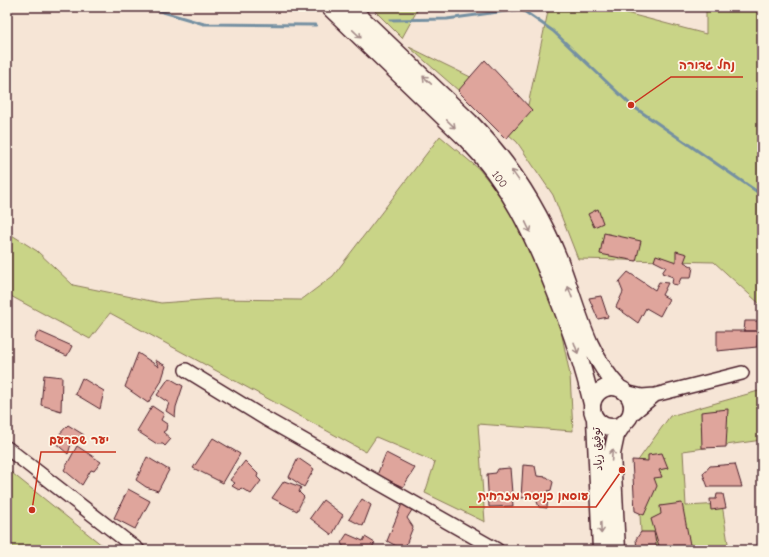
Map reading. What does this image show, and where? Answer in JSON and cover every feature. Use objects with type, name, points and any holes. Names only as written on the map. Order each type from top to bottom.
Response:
[{"type":"main road","name":"100","points":[[329,7],[466,139],[489,164],[508,189],[537,247],[568,324],[588,384],[592,404]]},
{"type":"main road","name":"100","points":[[350,7],[488,140],[513,172],[533,204],[550,239],[585,333],[598,362],[622,390]]},
{"type":"main road","points":[[607,388],[622,390],[631,402],[627,419],[612,428],[600,424],[595,419],[591,409],[593,398],[602,390],[607,388]]},
{"type":"main road","name":"توفيق زياد","points":[[595,419],[602,550]]},
{"type":"main road","name":"توفيق زياد","points":[[617,550],[612,454],[616,435],[627,419]]},
{"type":"street","points":[[186,370],[266,419],[497,550]]},
{"type":"street","points":[[622,390],[638,396],[655,395],[742,373]]},
{"type":"street","points":[[627,419],[655,395]]},
{"type":"street","points":[[7,448],[138,550]]},
{"type":"green space","points":[[371,7],[419,7],[402,38]]},
{"type":"green space","points":[[549,7],[603,7],[706,34],[706,7],[762,7],[762,306],[714,262],[578,259],[553,195],[517,142],[409,47],[528,105]]},
{"type":"green space","points":[[440,136],[479,169],[518,218],[549,272],[570,375],[573,431],[478,424],[485,522],[425,493],[435,462],[376,437],[366,452],[110,313],[90,339],[7,294],[7,232],[37,251],[73,285],[161,303],[214,299],[301,300],[333,276]]},
{"type":"green space","points":[[762,390],[762,440],[683,451],[686,506],[722,504],[729,550],[642,550],[637,462],[670,416]]},
{"type":"green space","points":[[7,469],[108,550],[7,550]]},
{"type":"building","points":[[485,60],[532,110],[506,139],[458,91]]},
{"type":"building","points":[[598,209],[603,223],[594,227],[588,214]]},
{"type":"building","points":[[604,233],[641,241],[636,261],[600,254]]},
{"type":"building","points":[[676,251],[687,254],[684,262],[693,267],[691,278],[681,278],[678,285],[672,284],[673,277],[662,273],[666,267],[654,261],[656,255],[676,262]]},
{"type":"building","points":[[628,272],[655,290],[659,282],[668,283],[662,295],[669,299],[660,316],[646,308],[638,323],[616,307],[623,292],[619,282]]},
{"type":"building","points":[[601,296],[608,317],[598,319],[589,298]]},
{"type":"building","points":[[745,321],[762,321],[762,351],[761,331],[744,331]]},
{"type":"building","points":[[38,331],[72,346],[67,356],[34,341]]},
{"type":"building","points":[[717,331],[758,331],[757,347],[717,351]]},
{"type":"building","points":[[138,353],[159,367],[155,360],[166,366],[161,382],[148,403],[125,387]]},
{"type":"building","points":[[44,375],[62,377],[61,411],[41,405]]},
{"type":"building","points":[[82,378],[104,391],[100,409],[75,394]]},
{"type":"building","points":[[169,378],[183,386],[176,407],[175,417],[166,411],[169,403],[157,395]]},
{"type":"building","points":[[152,406],[164,414],[161,420],[167,424],[166,430],[163,432],[171,439],[165,446],[163,444],[157,444],[137,431]]},
{"type":"building","points":[[728,409],[726,447],[702,448],[701,412]]},
{"type":"building","points":[[68,425],[84,435],[78,443],[72,441],[68,454],[53,441]]},
{"type":"building","points":[[213,438],[240,454],[223,483],[193,468]]},
{"type":"building","points":[[77,446],[101,462],[94,471],[91,470],[82,485],[64,470]]},
{"type":"building","points":[[386,453],[415,468],[403,487],[377,475]]},
{"type":"building","points":[[662,453],[668,468],[659,470],[662,477],[654,478],[657,486],[644,515],[635,511],[632,460],[648,461],[648,455]]},
{"type":"building","points":[[147,457],[169,470],[158,491],[146,487],[136,480]]},
{"type":"building","points":[[298,458],[314,469],[304,487],[289,477]]},
{"type":"building","points":[[245,461],[258,474],[257,477],[261,481],[251,494],[241,488],[239,490],[232,486],[235,483],[230,480]]},
{"type":"building","points":[[735,464],[742,487],[708,487],[703,474],[710,466]]},
{"type":"building","points":[[523,465],[535,466],[537,476],[547,477],[553,482],[551,490],[548,491],[547,508],[539,507],[536,499],[531,497],[521,498]]},
{"type":"building","points":[[510,468],[513,506],[489,507],[487,474],[496,473],[498,469]]},
{"type":"building","points":[[284,481],[301,487],[299,492],[304,497],[297,511],[272,498]]},
{"type":"building","points":[[128,489],[150,501],[135,529],[114,518]]},
{"type":"building","points":[[717,494],[723,494],[726,508],[711,510],[710,499],[716,499]]},
{"type":"building","points":[[362,499],[371,505],[363,526],[349,519]]},
{"type":"building","points":[[323,500],[343,515],[332,535],[310,518]]},
{"type":"building","points":[[682,503],[691,550],[669,550],[659,546],[651,519],[661,514],[660,506]]},
{"type":"building","points":[[402,504],[412,510],[407,518],[413,527],[404,550],[387,541]]},
{"type":"building","points":[[641,532],[654,532],[657,550],[637,550],[636,539]]},
{"type":"building","points":[[347,534],[363,541],[365,537],[375,543],[370,550],[346,550],[341,543]]},
{"type":"waterway","points":[[146,7],[204,24],[316,25]]},
{"type":"waterway","points":[[390,20],[447,19],[521,9],[553,31],[631,105],[762,195]]},
{"type":"place","name":"נחל גדורה","points":[[631,105]]},
{"type":"place","name":"עוסמן כניסה מזרחית","points":[[622,470]]},
{"type":"place","name":"יער שפרעם","points":[[32,510]]}]
